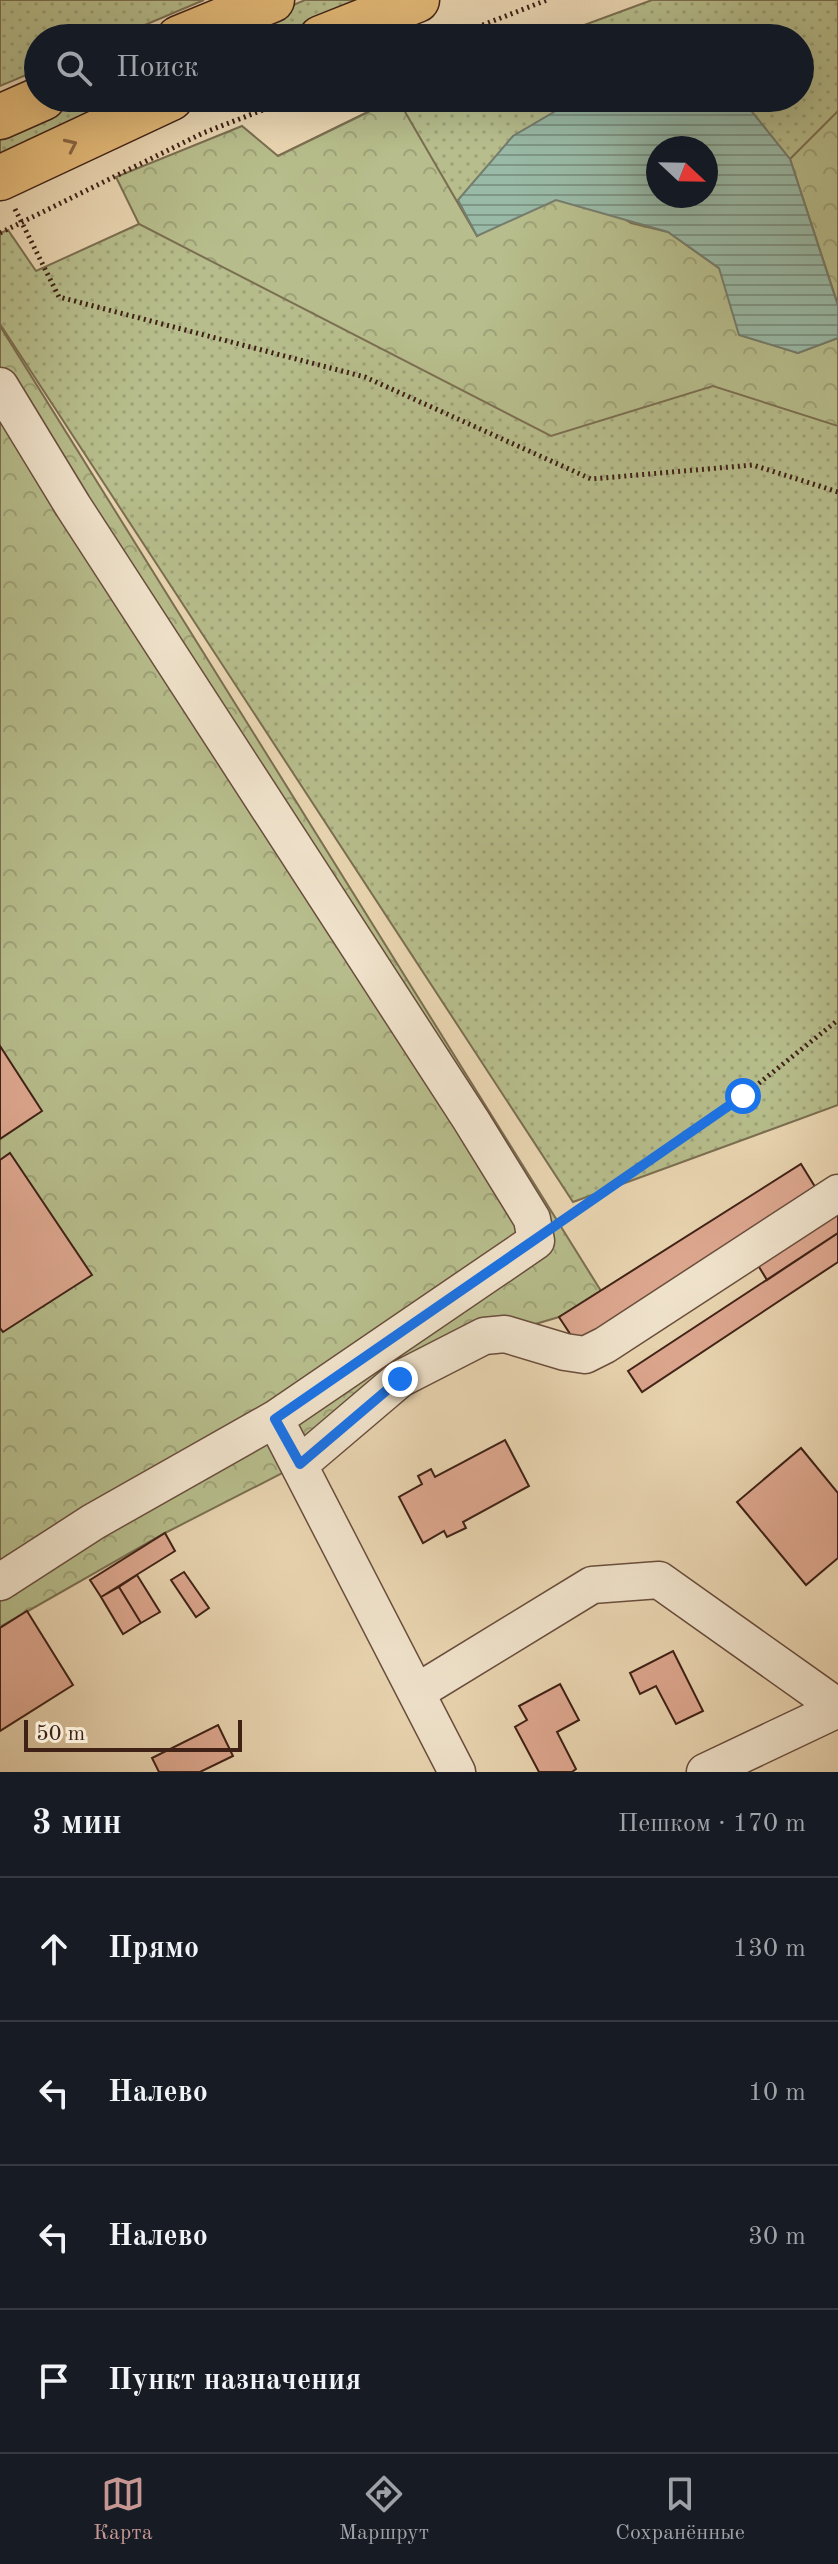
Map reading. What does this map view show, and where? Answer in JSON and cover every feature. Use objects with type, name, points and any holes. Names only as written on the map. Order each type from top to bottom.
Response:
[{"type":"main road","points":[[213,24],[272,0]]},
{"type":"main road","points":[[356,24],[417,0]]},
{"type":"main road","points":[[0,117],[24,106]]},
{"type":"main road","points":[[6,190],[146,112]]},
{"type":"street","points":[[0,386],[73,506],[471,1120],[532,1219],[536,1241],[275,1419],[93,1522],[0,1582]]},
{"type":"street","points":[[300,1464],[400,1379],[468,1344],[484,1336],[505,1334],[585,1355],[838,1193]]},
{"type":"street","points":[[275,1419],[457,1772]]},
{"type":"street","points":[[417,1692],[592,1585],[659,1580],[838,1708],[705,1772]]},
{"type":"path","points":[[485,24],[547,0]]},
{"type":"path","points":[[0,233],[203,133],[258,112]]},
{"type":"path","points":[[6,190],[59,297],[365,377],[591,479],[753,465],[838,492]]},
{"type":"path","points":[[536,1241],[743,1096],[838,1020]]},
{"type":"green space","points":[[0,0],[204,0],[147,24],[24,24],[24,76],[0,86]]},
{"type":"green space","points":[[305,0],[366,0],[306,24],[249,24]]},
{"type":"green space","points":[[652,0],[838,0],[838,1105],[573,1202],[0,324],[0,233],[8,230],[36,271],[367,112],[814,112],[814,24],[587,24]]},
{"type":"green space","points":[[838,111],[838,305],[790,159]]},
{"type":"green space","points":[[44,112],[94,112],[0,154],[0,131]]},
{"type":"green space","points":[[368,112],[405,112],[477,236],[564,181],[631,223],[668,232],[720,269],[740,335],[798,353],[838,338],[838,426],[713,386],[551,436],[139,224],[116,177],[242,126],[278,156]]},
{"type":"green space","points":[[0,326],[601,1291],[559,1317],[468,1344],[300,1464],[165,1533],[0,1627]]},
{"type":"shaded area","points":[[554,112],[752,112],[790,159],[838,306],[838,338],[798,353],[739,335],[719,268],[668,232],[556,200],[477,236],[458,200],[513,136]]},
{"type":"building","points":[[0,1046],[42,1111],[0,1139]]},
{"type":"building","points":[[10,1153],[92,1275],[3,1332],[0,1328],[0,1160]]},
{"type":"building","points":[[801,1164],[817,1190],[576,1343],[559,1317]]},
{"type":"building","points":[[838,1208],[838,1233],[767,1280],[756,1262]]},
{"type":"building","points":[[838,1233],[838,1262],[642,1392],[628,1371]]},
{"type":"building","points":[[505,1440],[529,1486],[463,1522],[466,1528],[447,1537],[444,1531],[423,1543],[399,1497],[422,1484],[418,1476],[431,1469],[435,1477]]},
{"type":"building","points":[[801,1448],[838,1493],[838,1558],[806,1585],[737,1502]]},
{"type":"building","points":[[165,1533],[175,1551],[101,1597],[90,1580]]},
{"type":"building","points":[[184,1572],[209,1608],[196,1617],[171,1580]]},
{"type":"building","points":[[137,1575],[160,1612],[141,1623],[119,1587]]},
{"type":"building","points":[[119,1587],[141,1623],[123,1634],[101,1597]]},
{"type":"building","points":[[27,1611],[73,1685],[0,1731],[0,1628]]},
{"type":"building","points":[[673,1651],[703,1711],[676,1724],[656,1686],[640,1694],[630,1673]]},
{"type":"building","points":[[560,1684],[579,1720],[557,1732],[576,1769],[572,1772],[539,1772],[515,1727],[527,1720],[519,1706]]},
{"type":"building","points":[[218,1725],[233,1756],[200,1772],[159,1772],[152,1758]]},
{"type":"route","points":[[400,1379],[300,1464],[275,1419],[743,1096]]}]
